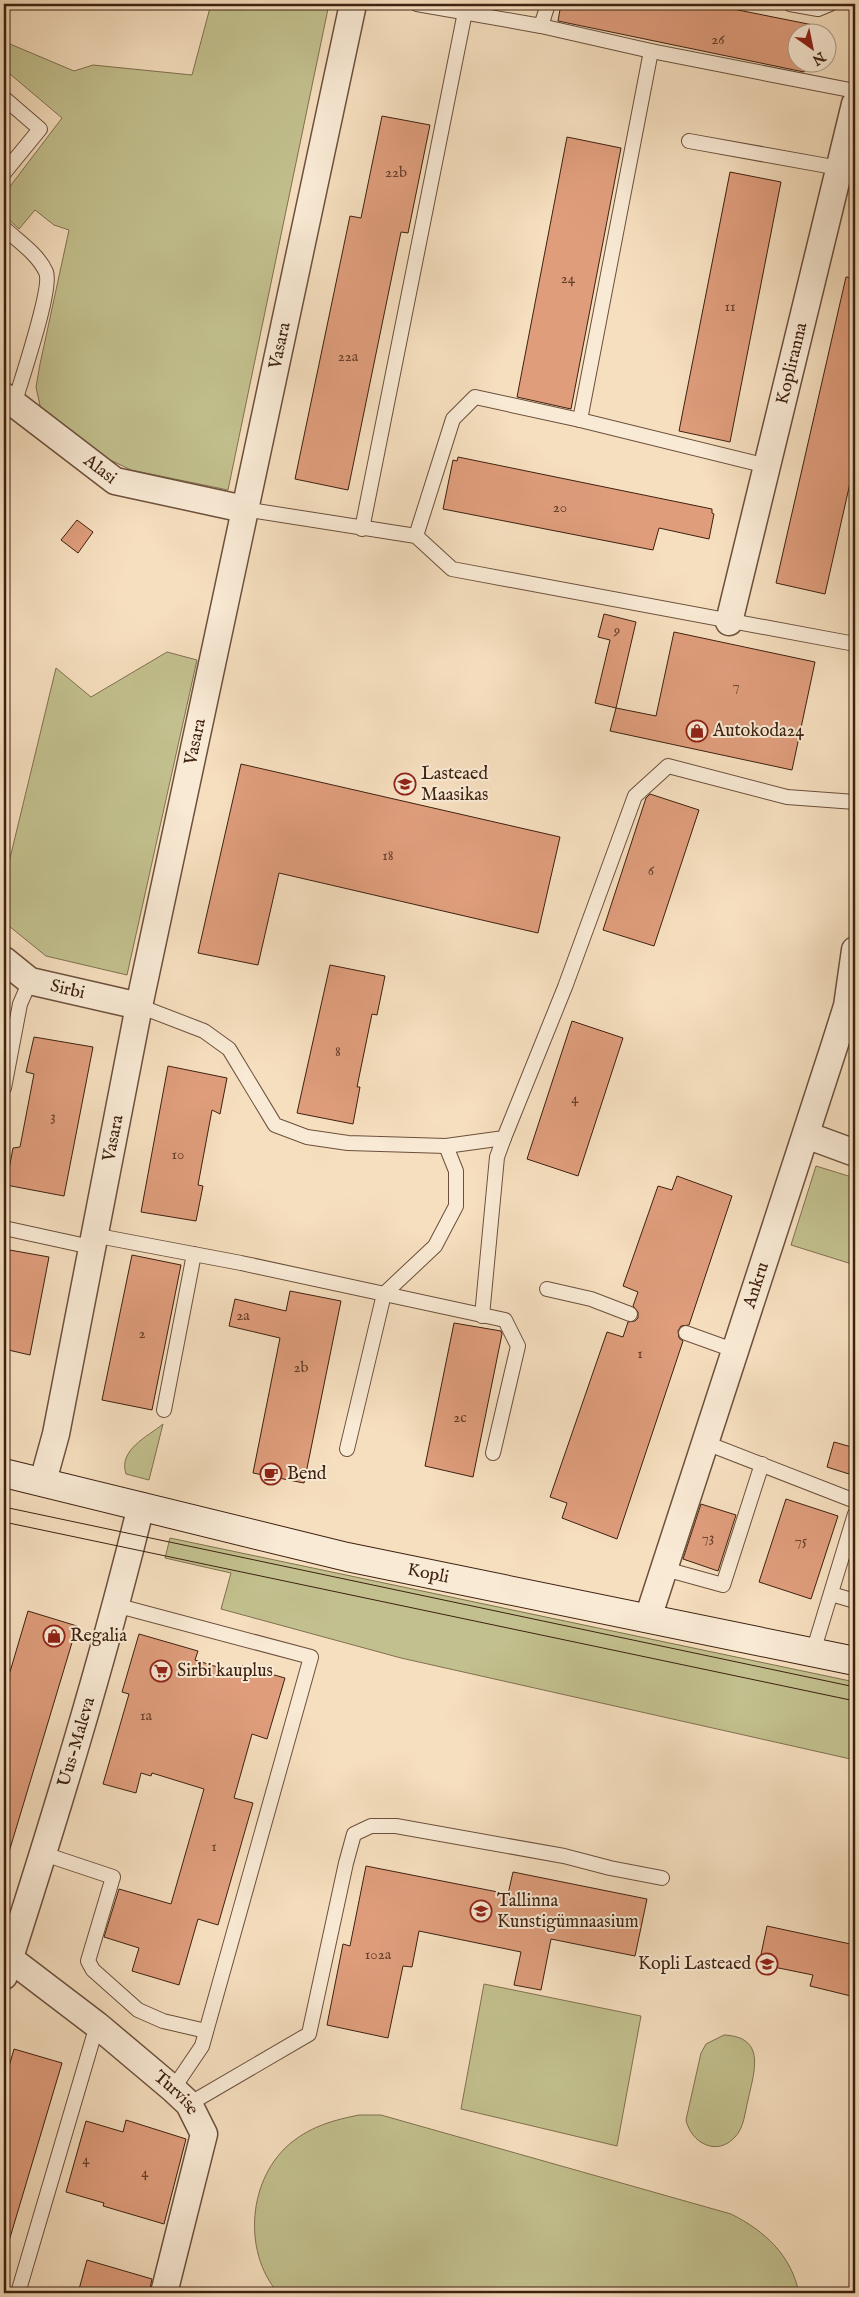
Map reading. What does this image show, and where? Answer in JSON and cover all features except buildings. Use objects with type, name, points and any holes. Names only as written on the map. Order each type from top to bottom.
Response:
[{"type":"street","name":"Vasara","points":[[43,1481],[56,1434],[139,1006],[352,4]]},
{"type":"street","name":"Kopliranna","points":[[729,622],[767,466],[847,170],[855,104]]},
{"type":"street","name":"Alasi","points":[[9,401],[115,480],[244,509]]},
{"type":"street","name":"Ankru","points":[[648,1618],[847,1006],[855,950]]},
{"type":"street","name":"Sirbi","points":[[4,960],[30,981],[139,1006]]},
{"type":"street","points":[[806,1135],[855,1153]]},
{"type":"street","name":"Kopli","points":[[4,1473],[43,1481],[347,1557],[855,1661]]},
{"type":"street","name":"Uus-Maleva","points":[[6,1964],[44,1854],[116,1605],[141,1506]]},
{"type":"street","name":"Turvise","points":[[6,1964],[97,2025],[181,2096],[204,2134],[164,2293]]},
{"type":"lane","points":[[417,4],[541,26],[651,51],[855,91]]},
{"type":"lane","points":[[541,26],[548,4]]},
{"type":"lane","points":[[790,4],[818,9],[830,4]]},
{"type":"lane","points":[[362,529],[464,12]]},
{"type":"lane","points":[[580,420],[651,51]]},
{"type":"lane","points":[[4,98],[40,129],[4,173]]},
{"type":"lane","points":[[689,141],[847,170]]},
{"type":"lane","points":[[4,228],[38,258],[47,274],[44,301],[9,401]]},
{"type":"lane","points":[[416,536],[453,419],[475,397],[580,420],[767,466]]},
{"type":"lane","points":[[244,509],[416,536],[452,569],[855,644]]},
{"type":"lane","points":[[482,1316],[496,1157],[565,987],[635,796],[668,766],[787,797],[855,802]]},
{"type":"lane","points":[[4,1088],[20,1004],[30,981]]},
{"type":"lane","points":[[139,1006],[204,1031],[229,1049],[275,1125],[308,1137],[348,1143],[446,1146],[504,1138]]},
{"type":"lane","points":[[347,1449],[384,1294],[436,1246],[456,1206],[456,1171],[446,1146]]},
{"type":"lane","points":[[4,1228],[194,1254],[505,1320],[518,1346],[493,1453]]},
{"type":"lane","points":[[164,1410],[194,1254]]},
{"type":"lane","points":[[547,1289],[591,1299],[630,1314]]},
{"type":"lane","points":[[686,1333],[736,1351]]},
{"type":"lane","points":[[706,1443],[855,1501]]},
{"type":"lane","points":[[665,1568],[723,1585],[762,1464]]},
{"type":"lane","points":[[814,1652],[855,1514]]},
{"type":"lane","points":[[831,1594],[855,1601]]},
{"type":"lane","points":[[116,1605],[311,1657],[202,2046],[181,2096]]},
{"type":"lane","points":[[181,2096],[309,2034],[354,1834],[371,1826],[396,1826],[564,1856],[610,1868],[662,1878]]},
{"type":"lane","points":[[44,1854],[113,1878],[88,1961],[93,1970],[138,2010],[163,2021],[206,2030]]},
{"type":"lane","points":[[18,2293],[97,2025]]},
{"type":"shaded area","points":[[211,4],[329,4],[228,490],[131,470],[102,456],[41,410],[36,387],[69,230],[54,225],[35,210],[19,229],[4,215],[5,193],[62,118],[4,69],[4,51],[10,44],[74,71],[93,65],[192,75]]},
{"type":"shaded area","points":[[167,652],[197,660],[127,975],[46,956],[4,922],[4,883],[56,668],[91,697]]},
{"type":"shaded area","points":[[816,1166],[855,1178],[855,1265],[791,1245]]},
{"type":"shaded area","points":[[163,1424],[149,1480],[126,1474],[126,1458],[130,1451],[142,1439]]},
{"type":"shaded area","points":[[170,1538],[855,1682],[855,1760],[401,1658],[221,1609],[231,1573],[165,1558]]},
{"type":"shaded area","points":[[484,1984],[641,2016],[617,2146],[461,2109]]},
{"type":"shaded area","points":[[724,2035],[738,2037],[747,2042],[752,2049],[754,2068],[745,2115],[738,2133],[728,2143],[713,2146],[699,2141],[693,2135],[686,2120],[701,2053],[706,2044]]},
{"type":"shaded area","points":[[359,2115],[381,2115],[731,2214],[755,2228],[775,2246],[790,2267],[799,2293],[278,2293],[266,2276],[259,2257],[255,2236],[255,2215],[259,2194],[266,2174],[277,2157],[300,2136],[324,2124]]},
{"type":"tram line","points":[[4,1507],[855,1687]]},
{"type":"tram line","points":[[4,1522],[855,1701]]},
{"type":"place","name":"Autokoda24","points":[[697,731]]},
{"type":"place","name":"Lasteaed Maasikas","points":[[405,784]]},
{"type":"place","name":"Bend","points":[[271,1474]]},
{"type":"place","name":"Regalia","points":[[54,1636]]},
{"type":"place","name":"Sirbi kauplus","points":[[161,1671]]},
{"type":"place","name":"Tallinna Kunstigümnaasium","points":[[481,1911]]},
{"type":"place","name":"Kopli Lasteaed","points":[[767,1964]]}]
